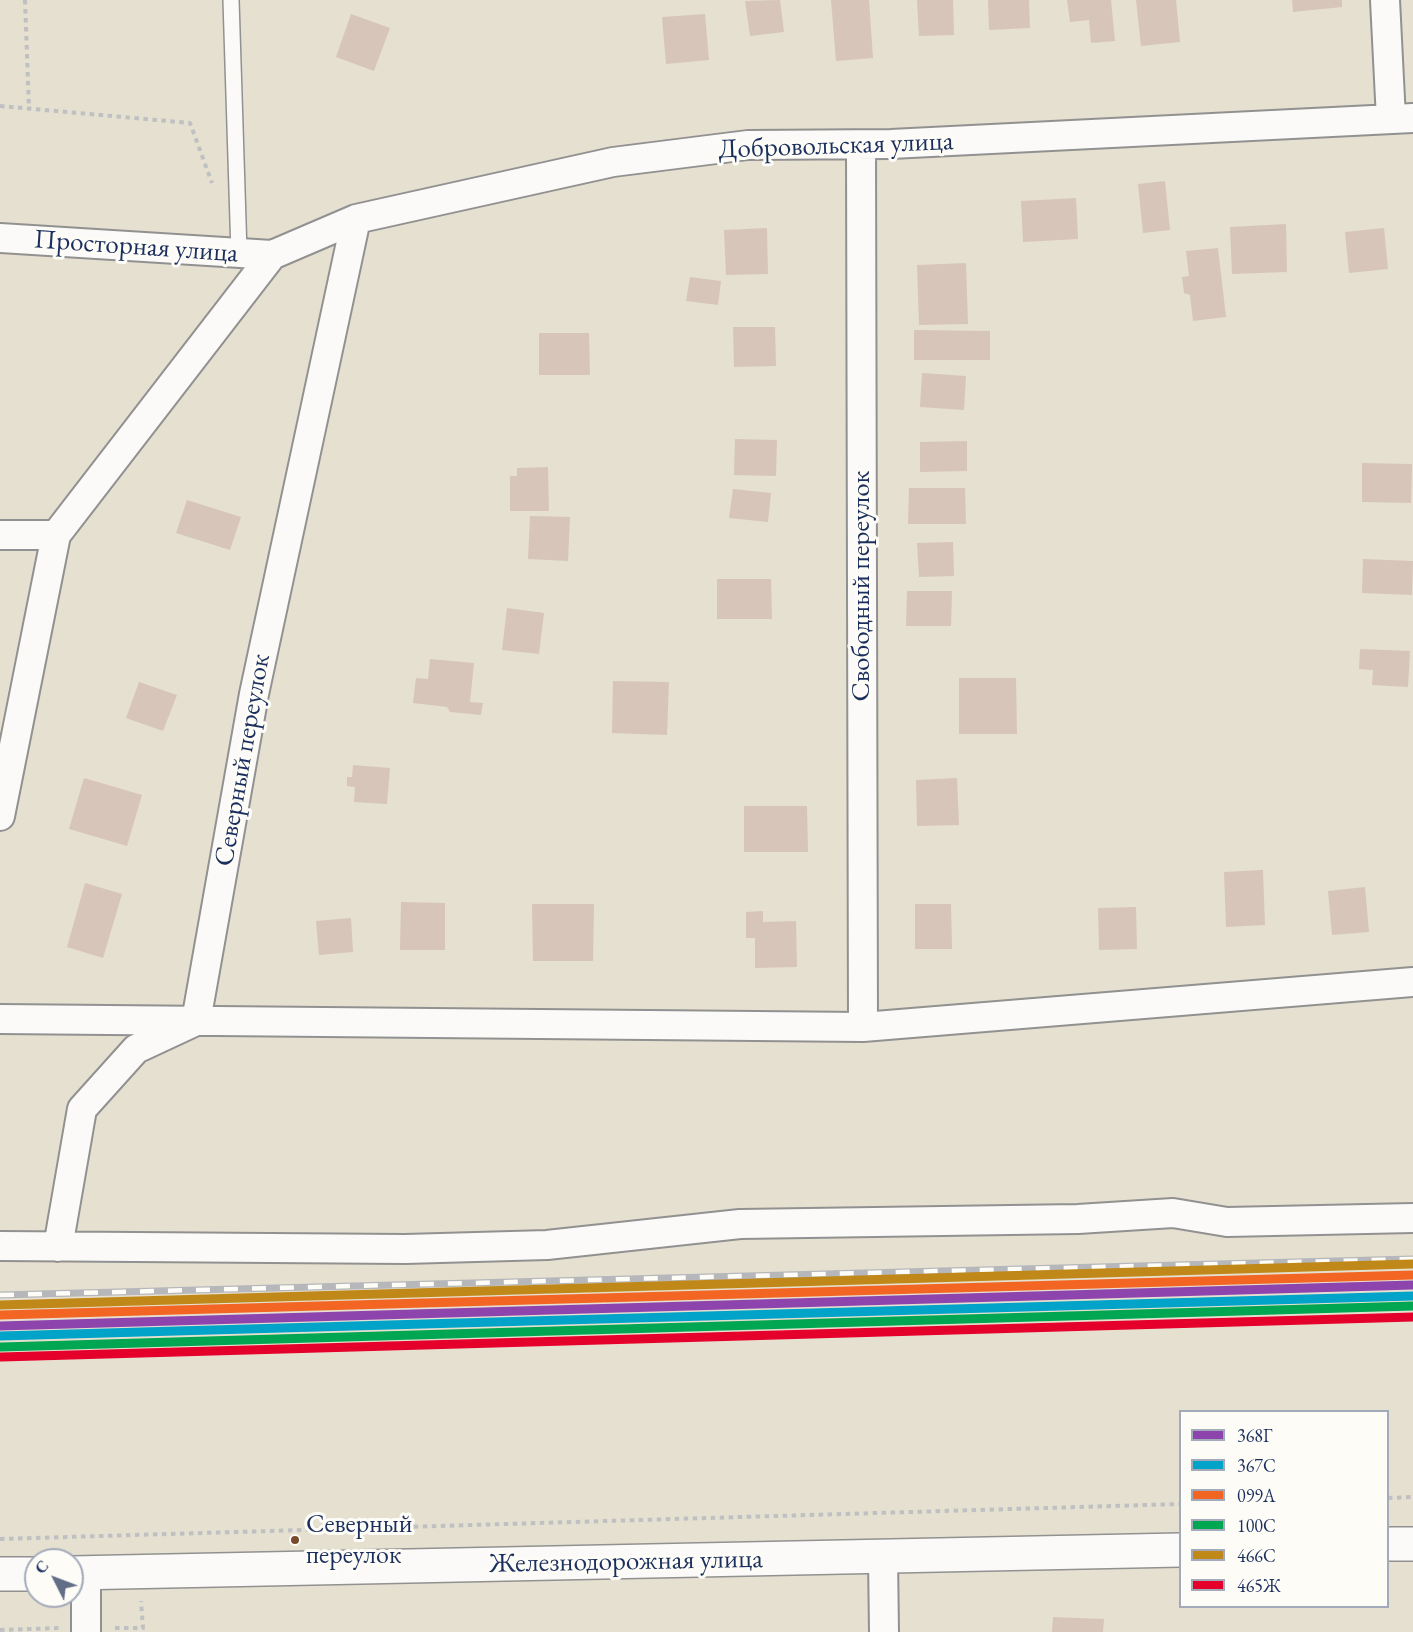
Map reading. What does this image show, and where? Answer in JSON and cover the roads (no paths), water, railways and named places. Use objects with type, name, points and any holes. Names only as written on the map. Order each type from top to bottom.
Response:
[{"type":"main road","points":[[1389,1544],[1413,1544]]},
{"type":"main road","name":"Железнодорожная улица","points":[[84,1573],[1179,1550]]},
{"type":"main road","points":[[0,1574],[24,1574]]},
{"type":"street","points":[[1385,0],[1402,119]]},
{"type":"street","name":"Добровольская улица","points":[[272,255],[356,219],[613,162],[748,145],[861,145],[1402,119]]},
{"type":"street","name":"Свободный переулок","points":[[861,145],[863,1027]]},
{"type":"street","name":"Северный переулок","points":[[196,1021],[254,694],[356,219]]},
{"type":"street","name":"Просторная улица","points":[[0,238],[272,255]]},
{"type":"street","points":[[0,816],[56,535],[272,255]]},
{"type":"street","points":[[0,535],[56,535]]},
{"type":"street","points":[[0,1020],[863,1027],[1413,982]]},
{"type":"street","points":[[58,1247],[82,1109],[136,1049],[196,1021]]},
{"type":"street","points":[[0,1246],[405,1249],[524,1245],[740,1224],[1078,1219],[1173,1213],[1227,1222],[1413,1218]]},
{"type":"street","points":[[883,1557],[885,1632]]},
{"type":"street","points":[[83,1608],[86,1630]]},
{"type":"lane","points":[[231,0],[239,253]]},
{"type":"railway","points":[[0,1295],[1413,1259]]},
{"type":"place","name":"Северный переулок","points":[[295,1540]]}]
